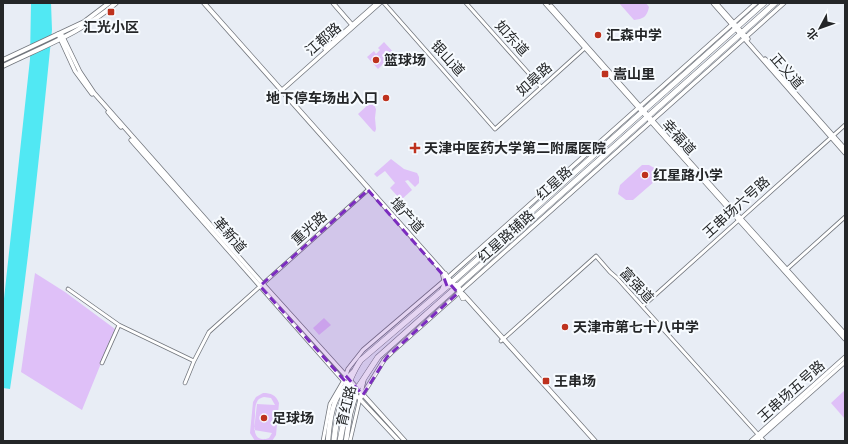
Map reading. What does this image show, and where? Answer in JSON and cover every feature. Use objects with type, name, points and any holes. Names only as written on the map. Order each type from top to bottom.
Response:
[{"type":"highway","name":"红星路","points":[[458,276],[642,111],[734,26],[764,3]]},
{"type":"highway","name":"红星路","points":[[347,380],[366,356],[452,283],[463,282],[775,3]]},
{"type":"highway","points":[[452,283],[458,276]]},
{"type":"highway","points":[[358,393],[365,376],[378,357],[447,296],[450,291],[453,278],[458,276]]},
{"type":"highway","points":[[452,283],[464,297]]},
{"type":"highway","name":"育红路","points":[[334,440],[340,403],[347,380]]},
{"type":"highway","name":"育红路","points":[[344,441],[347,404],[358,393]]},
{"type":"main road","points":[[61,35],[84,22],[109,3]]},
{"type":"main road","points":[[4,64],[28,54],[53,39],[94,20],[116,3]]},
{"type":"main road","name":"增产道","points":[[202,3],[274,84],[281,88],[368,190],[452,283]]},
{"type":"main road","points":[[4,64],[28,48],[53,39]]},
{"type":"main road","points":[[464,297],[592,441]]},
{"type":"main road","points":[[502,340],[595,441]]},
{"type":"main road","points":[[328,439],[330,423],[336,402],[347,380]]},
{"type":"street","points":[[333,3],[353,26]]},
{"type":"street","name":"江都路","points":[[353,26],[377,3]]},
{"type":"street","name":"江都路","points":[[281,88],[380,3]]},
{"type":"street","name":"银山道","points":[[384,3],[495,129]]},
{"type":"street","name":"如东道","points":[[466,3],[541,87]]},
{"type":"street","name":"幸福道","points":[[545,3],[586,47]]},
{"type":"street","name":"幸福道","points":[[548,3],[845,339]]},
{"type":"street","name":"正义道","points":[[713,3],[845,149]]},
{"type":"street","name":"正义道","points":[[716,3],[734,26]]},
{"type":"street","name":"红星路辅路","points":[[358,393],[452,283],[638,106],[734,26],[756,3]]},
{"type":"street","name":"红星路辅路","points":[[347,380],[353,361],[363,350],[452,283],[651,121],[784,3]]},
{"type":"street","name":"革新道","points":[[61,35],[72,64],[83,83],[114,120],[358,393]]},
{"type":"street","name":"如皋路","points":[[495,129],[586,47]]},
{"type":"street","name":"王串场六号路","points":[[643,306],[845,124]]},
{"type":"street","name":"正义道","points":[[832,136],[845,153]]},
{"type":"street","name":"重光路","points":[[185,383],[194,361],[209,332],[368,190]]},
{"type":"street","points":[[785,270],[845,217]]},
{"type":"street","name":"富强道","points":[[502,340],[596,256],[764,441]]},
{"type":"street","name":"幸福道","points":[[785,270],[845,334]]},
{"type":"street","points":[[68,289],[119,326],[194,361]]},
{"type":"street","points":[[102,363],[119,326]]},
{"type":"street","name":"王串场五号路","points":[[756,441],[759,436],[845,357]]},
{"type":"street","name":"王串场五号路","points":[[751,441],[759,436],[845,362]]},
{"type":"street","name":"育红路","points":[[323,441],[330,404],[347,380]]},
{"type":"street","points":[[358,393],[360,399],[399,441]]},
{"type":"street","points":[[358,393],[405,441]]},
{"type":"street","name":"育红路","points":[[344,441],[355,417],[360,399]]},
{"type":"highlighted area","points":[[368,190],[443,275],[447,286],[450,284],[458,293],[387,357],[363,395],[345,375],[344,380],[260,286]]},
{"type":"shaded area","points":[[619,3],[646,3],[649,7],[644,17],[634,20]]},
{"type":"shaded area","points":[[384,42],[395,54],[389,59],[387,58],[383,61],[384,63],[378,69],[367,57],[374,51],[376,54],[380,50],[378,48]]},
{"type":"shaded area","points":[[370,103],[373,103],[376,109],[375,132],[358,114]]},
{"type":"shaded area","points":[[391,159],[404,169],[417,173],[419,177],[419,183],[415,187],[408,180],[405,181],[412,190],[401,200],[390,188],[395,183],[385,171],[377,177],[374,174]]},
{"type":"shaded area","points":[[642,165],[649,165],[656,169],[658,176],[655,181],[633,200],[626,200],[618,194],[620,185]]},
{"type":"shaded area","points":[[35,273],[65,292],[115,329],[82,410],[21,372]]},
{"type":"shaded area","points":[[324,318],[331,325],[319,335],[313,328]]},
{"type":"shaded area","points":[[845,390],[845,419],[831,403]]},
{"type":"shaded area","points":[[263,393],[268,393],[275,396],[278,400],[276,435],[272,441],[255,441],[250,433],[253,402],[256,397]],"holes":[[[260,398],[271,398],[275,405],[257,404],[254,426],[256,403]],[[255,430],[272,433],[269,438],[263,439],[257,436]]]},
{"type":"water","points":[[31,3],[51,3],[52,30],[28,255],[10,389],[3,388],[3,308],[30,59]]},
{"type":"place","name":"汇光小区","points":[[111,12]]},
{"type":"place","name":"汇森中学","points":[[598,35]]},
{"type":"place","name":"篮球场","points":[[376,60]]},
{"type":"place","name":"嵩山里","points":[[605,74]]},
{"type":"place","name":"地下停车场出入口","points":[[386,98]]},
{"type":"place","name":"天津中医药大学第二附属医院","points":[[415,148]]},
{"type":"place","name":"红星路小学","points":[[645,175]]},
{"type":"place","name":"天津市第七十八中学","points":[[565,327]]},
{"type":"place","name":"王串场","points":[[546,381]]},
{"type":"place","name":"足球场","points":[[264,418]]}]
